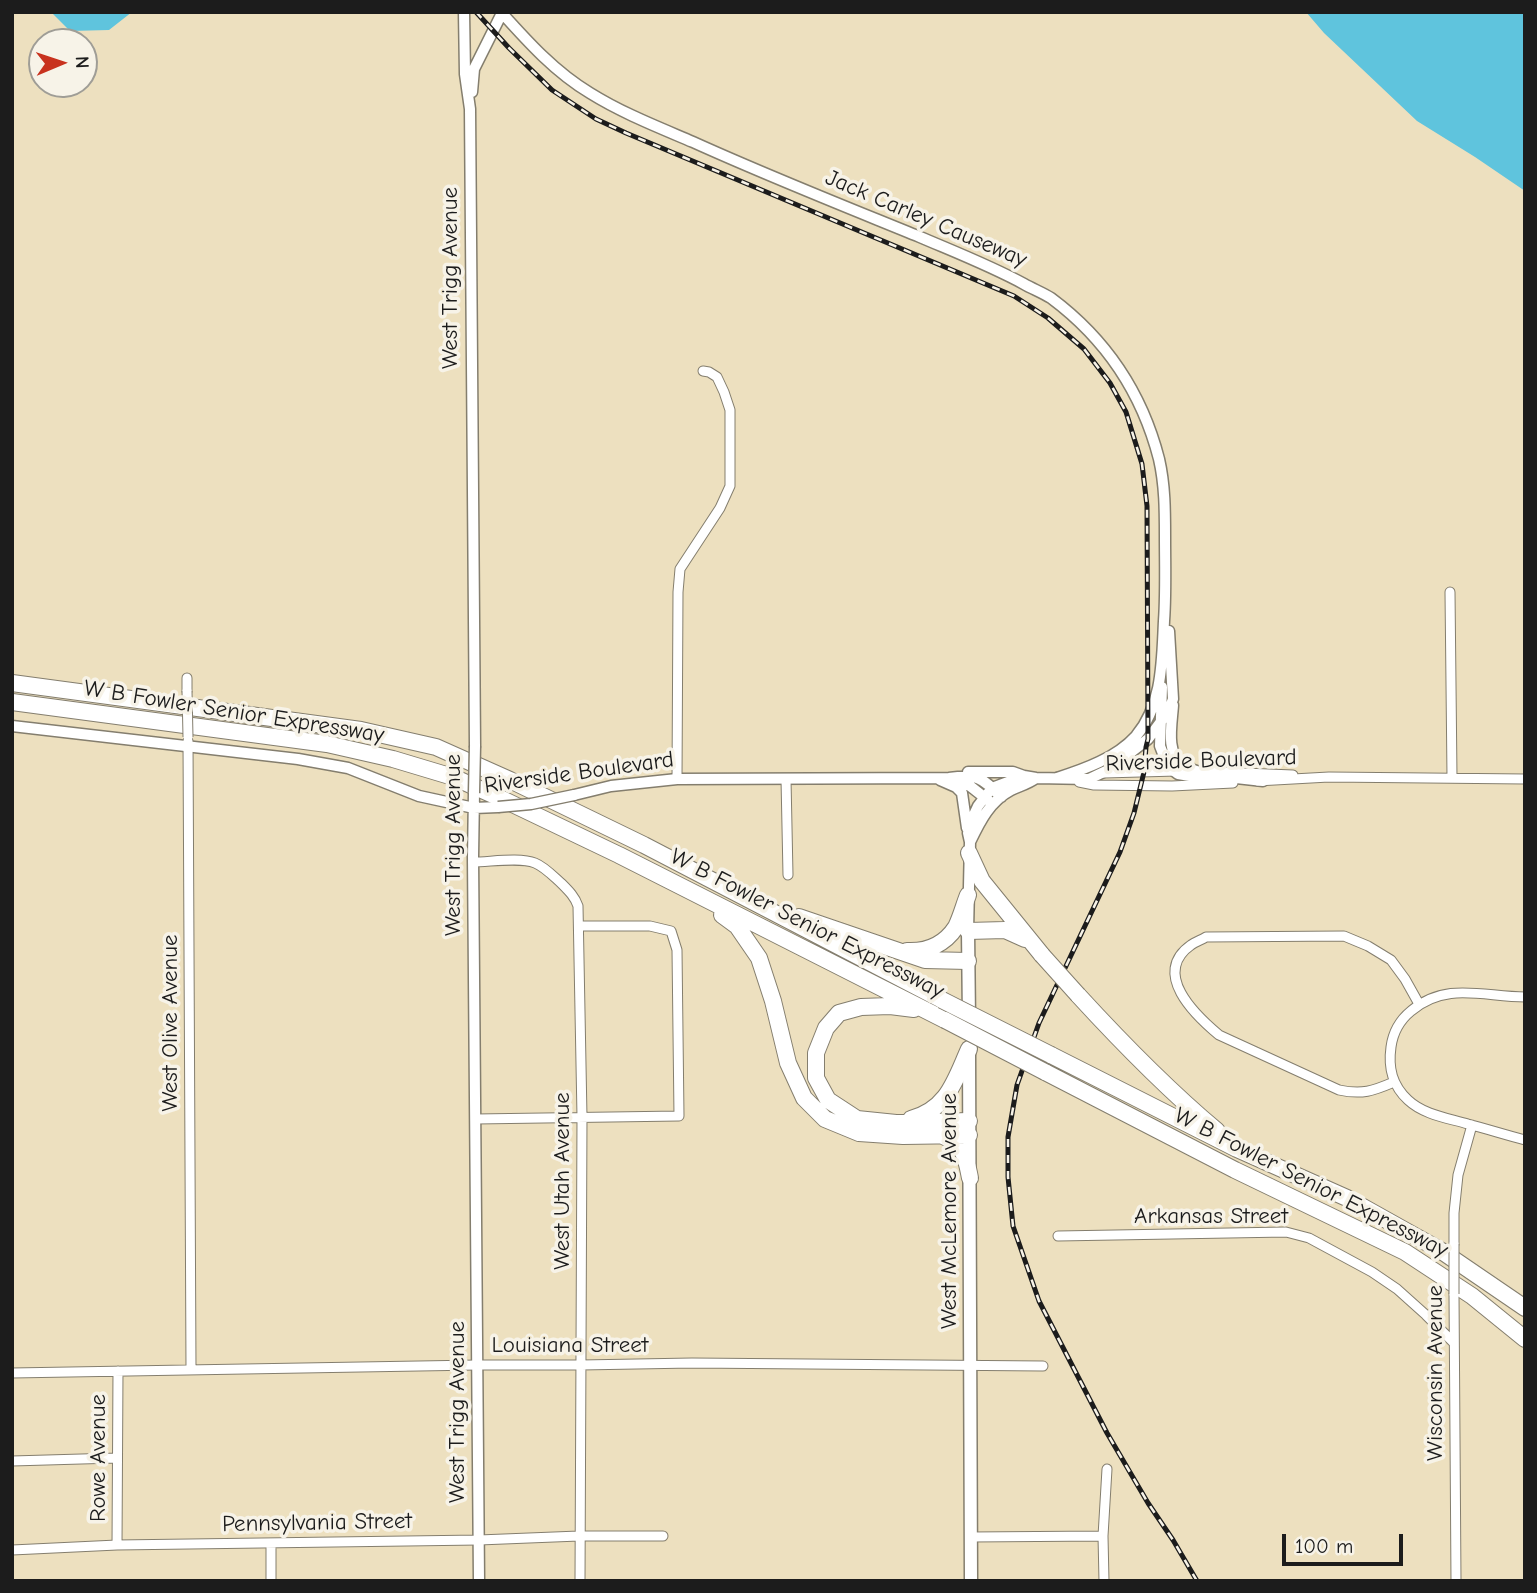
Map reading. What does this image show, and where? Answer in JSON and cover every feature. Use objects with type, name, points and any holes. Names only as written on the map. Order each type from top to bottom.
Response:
[{"type":"highway","name":"W B Fowler Senior Expressway","points":[[12,682],[360,730],[436,747],[619,833],[1237,1149],[1347,1198],[1440,1250],[1525,1308]]},
{"type":"highway","name":"W B Fowler Senior Expressway","points":[[12,702],[327,744],[393,759],[453,777],[619,855],[1236,1170],[1405,1252],[1472,1296],[1525,1339]]},
{"type":"highway","points":[[969,843],[982,881],[1030,942],[1125,1047],[1237,1149]]},
{"type":"highway","points":[[699,895],[737,926],[759,958],[788,1063],[804,1098],[825,1119],[859,1133],[903,1136],[941,1135],[969,1128]]},
{"type":"highway","points":[[896,950],[918,951],[936,946],[955,928],[968,895]]},
{"type":"highway","points":[[749,900],[925,960],[968,961]]},
{"type":"highway","points":[[968,931],[1005,930],[1030,942]]},
{"type":"highway","points":[[926,1011],[890,1006],[861,1007],[839,1013],[826,1028],[816,1053],[816,1078],[828,1100],[857,1119],[969,1128]]},
{"type":"highway","points":[[896,1123],[937,1107],[950,1092],[969,1049]]},
{"type":"highway","points":[[941,1135],[955,1141],[961,1149],[970,1178]]},
{"type":"main road","name":"West McLemore Avenue","points":[[968,931],[971,1581]]},
{"type":"street","points":[[464,12],[465,74],[470,109]]},
{"type":"street","points":[[470,109],[474,69],[502,13]]},
{"type":"street","name":"Jack Carley Causeway","points":[[502,13],[559,71],[589,93],[632,116],[716,153],[995,268],[1049,297],[1084,326],[1112,356],[1149,425],[1159,461],[1165,498],[1166,593],[1173,699],[1172,750],[1183,765],[1199,772]]},
{"type":"street","name":"West Trigg Avenue","points":[[470,109],[479,1581]]},
{"type":"street","points":[[677,779],[680,569],[720,508],[730,486],[730,410],[717,377],[703,371]]},
{"type":"street","points":[[1450,592],[1452,777]]},
{"type":"street","name":"Jack Carley Causeway","points":[[1058,778],[1118,752],[1136,735],[1148,715],[1161,673],[1166,593]]},
{"type":"street","points":[[1161,673],[1160,746],[1167,764],[1178,775],[1263,781]]},
{"type":"street","name":"West Olive Avenue","points":[[187,678],[191,1369]]},
{"type":"street","points":[[1058,778],[1089,779],[1103,773],[1148,739],[1168,712],[1173,699]]},
{"type":"street","name":"Riverside Boulevard","points":[[12,726],[188,741],[298,758],[348,768],[419,796],[474,807],[530,804],[611,786],[677,779],[949,778],[969,775],[977,777],[993,797]]},
{"type":"street","name":"Riverside Boulevard","points":[[1076,772],[1174,771],[1329,777]]},
{"type":"street","name":"Riverside Boulevard","points":[[935,778],[970,772],[1013,772],[1036,778],[1058,778],[1094,785],[1172,786],[1329,777],[1525,779]]},
{"type":"street","points":[[993,797],[1024,775]]},
{"type":"street","points":[[935,778],[956,787],[962,793],[969,843]]},
{"type":"street","points":[[993,797],[1030,783],[1036,778]]},
{"type":"street","points":[[786,779],[788,875]]},
{"type":"street","name":"West McLemore Avenue","points":[[968,931],[971,821],[993,797]]},
{"type":"street","name":"West Utah Avenue","points":[[473,862],[534,862],[569,890],[578,906],[582,1117],[580,1581]]},
{"type":"street","points":[[476,1119],[679,1116],[677,950],[671,931],[650,926],[579,926]]},
{"type":"street","points":[[1394,1082],[1373,1091],[1355,1094],[1339,1090],[1219,1035],[1202,1021],[1180,995],[1175,968],[1180,955],[1206,937],[1344,936],[1391,960],[1419,1004]]},
{"type":"street","points":[[1525,997],[1453,992],[1433,996],[1402,1018],[1393,1038],[1389,1062],[1394,1082],[1409,1101],[1427,1112],[1525,1140]]},
{"type":"street","name":"Wisconsin Avenue","points":[[1456,1581],[1454,1213],[1458,1175],[1472,1125]]},
{"type":"street","name":"Arkansas Street","points":[[1058,1236],[1286,1232],[1310,1238],[1397,1289],[1454,1343]]},
{"type":"street","name":"Louisiana Street","points":[[12,1373],[706,1363],[1043,1366]]},
{"type":"street","name":"Rowe Avenue","points":[[117,1545],[118,1371]]},
{"type":"street","points":[[12,1461],[116,1458]]},
{"type":"street","points":[[1104,1581],[1103,1536],[1107,1469]]},
{"type":"street","name":"Pennsylvania Street","points":[[12,1550],[117,1545],[663,1536]]},
{"type":"street","points":[[971,1538],[1103,1536]]},
{"type":"street","points":[[271,1543],[271,1581]]},
{"type":"water","points":[[51,12],[132,12],[109,30],[67,28]]},
{"type":"water","points":[[1306,12],[1525,12],[1525,191],[1417,121],[1324,33]]},
{"type":"railway","points":[[476,12],[552,90],[596,119],[1014,296],[1048,318],[1084,349],[1110,383],[1126,412],[1142,464],[1147,506],[1148,739],[1144,772],[1134,813],[1120,852],[1039,1023],[1017,1085],[1008,1137],[1008,1177],[1013,1226],[1039,1301],[1107,1433],[1197,1581]]}]
